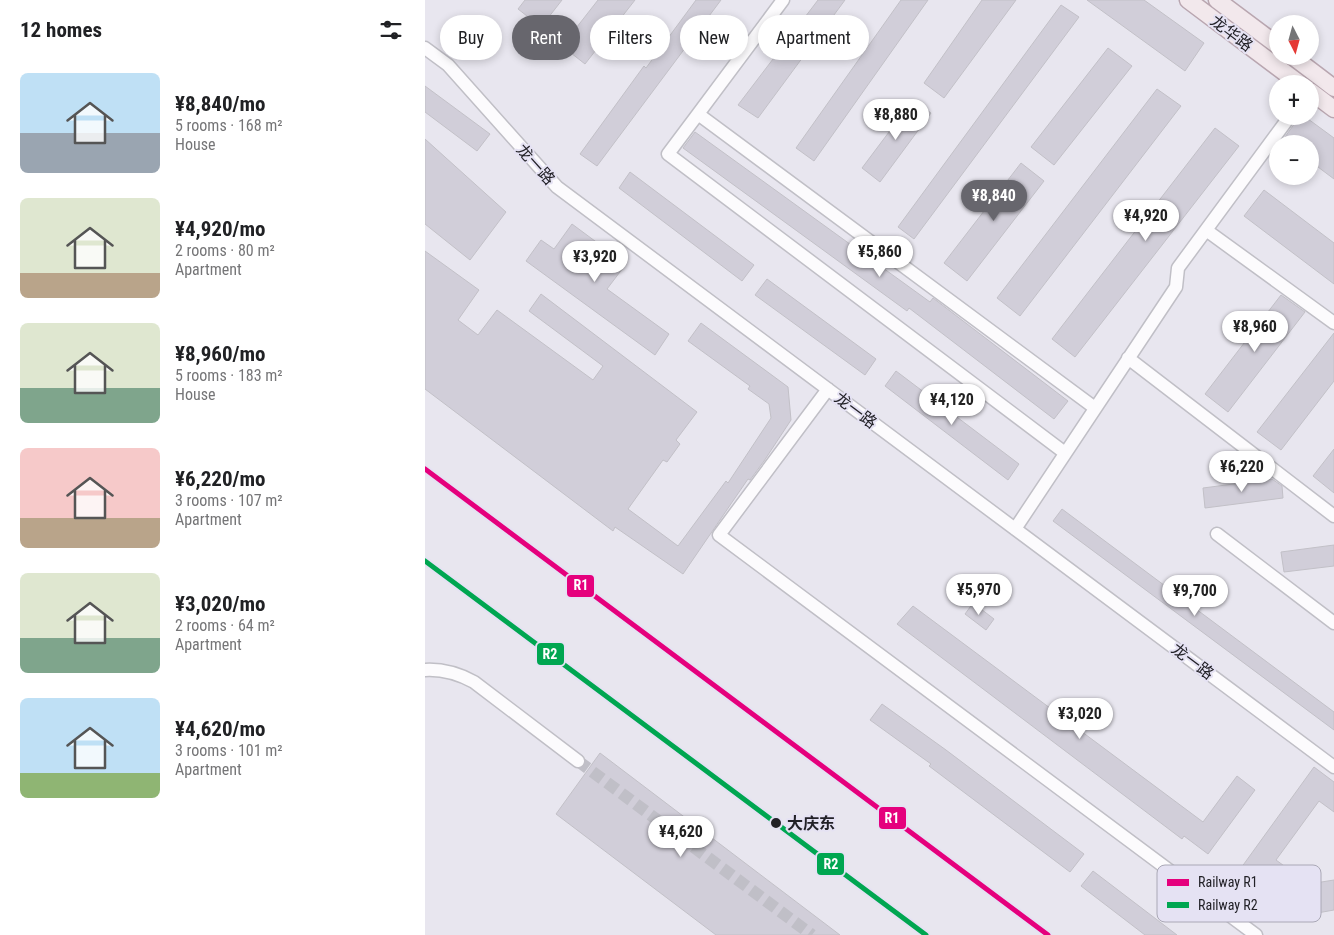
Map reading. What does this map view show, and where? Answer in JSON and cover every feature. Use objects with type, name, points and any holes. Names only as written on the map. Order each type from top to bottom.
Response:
[{"type":"main road","name":"龙华路","points":[[1188,0],[1288,75]]},
{"type":"main road","points":[[1217,0],[1269,39]]},
{"type":"main road","points":[[1304,65],[1334,88]]},
{"type":"main road","points":[[1319,98],[1334,109]]},
{"type":"street","points":[[783,0],[668,154],[1065,453]]},
{"type":"street","name":"龙一路","points":[[425,48],[448,64],[557,187],[1334,767]]},
{"type":"street","points":[[698,114],[1095,408]]},
{"type":"street","points":[[1015,528],[1176,287],[1178,268],[1283,125]]},
{"type":"street","points":[[1206,230],[1334,323]]},
{"type":"street","points":[[1128,358],[1334,516]]},
{"type":"street","points":[[828,389],[719,535],[1162,865]]},
{"type":"street","points":[[1217,534],[1334,623]]},
{"type":"street","points":[[425,670],[447,672],[474,682],[578,761]]},
{"type":"street","points":[[1239,922],[1256,935]]},
{"type":"building","points":[[525,0],[562,0],[550,15],[526,15],[518,9]]},
{"type":"building","points":[[598,0],[635,0],[623,15],[590,15],[590,58],[585,64],[580,60],[580,23]]},
{"type":"building","points":[[696,0],[721,0],[710,15],[685,15]]},
{"type":"building","points":[[818,0],[845,0],[834,15],[807,15]]},
{"type":"building","points":[[901,0],[928,0],[814,161],[796,148],[858,60],[869,60],[869,45]]},
{"type":"building","points":[[982,0],[1016,0],[944,98],[924,83]]},
{"type":"building","points":[[1087,0],[1144,0],[1204,43],[1185,71]]},
{"type":"building","points":[[1061,5],[1079,17],[914,239],[898,227]]},
{"type":"building","points":[[680,22],[680,55],[597,166],[580,154],[644,66],[646,68],[652,60],[670,60],[670,35]]},
{"type":"building","points":[[1108,48],[1132,66],[1054,165],[1031,147]]},
{"type":"building","points":[[772,60],[801,60],[758,118],[738,105]]},
{"type":"building","points":[[425,86],[490,134],[477,151],[425,112]]},
{"type":"building","points":[[1157,89],[1181,106],[1020,316],[997,298]]},
{"type":"building","points":[[913,100],[931,113],[880,182],[862,168]]},
{"type":"building","points":[[1294,125],[1316,125],[1334,138],[1334,179],[1319,168],[1319,135],[1286,135]]},
{"type":"building","points":[[1215,128],[1239,146],[1075,357],[1052,339]]},
{"type":"building","points":[[695,132],[930,302],[933,298],[1068,401],[1054,419],[909,308],[907,311],[683,148]]},
{"type":"building","points":[[425,139],[506,212],[470,260],[425,224]]},
{"type":"building","points":[[1021,163],[1044,181],[967,281],[944,263]]},
{"type":"building","points":[[630,172],[754,265],[742,281],[619,188]]},
{"type":"building","points":[[1264,190],[1334,243],[1334,284],[1244,216]]},
{"type":"building","points":[[572,224],[626,264],[607,289],[669,334],[655,355],[526,261],[541,240],[554,249]]},
{"type":"building","points":[[425,251],[479,290],[458,320],[478,335],[497,310],[593,380],[603,366],[529,311],[541,294],[697,412],[676,440],[680,444],[667,462],[663,460],[628,509],[678,546],[726,481],[728,483],[771,418],[769,404],[748,389],[750,386],[688,341],[701,323],[788,387],[791,420],[683,574],[615,527],[613,531],[425,389]]},
{"type":"building","points":[[767,279],[876,359],[865,375],[755,295]]},
{"type":"building","points":[[1281,295],[1305,312],[1228,412],[1205,394]]},
{"type":"building","points":[[1334,333],[1334,381],[1281,450],[1257,432]]},
{"type":"building","points":[[896,371],[1019,464],[1008,480],[885,386]]},
{"type":"building","points":[[1334,449],[1334,493],[1313,476]]},
{"type":"building","points":[[1272,479],[1282,486],[1283,498],[1205,508],[1203,488]]},
{"type":"building","points":[[1062,509],[1334,712],[1334,730],[1053,521]]},
{"type":"building","points":[[1334,545],[1334,566],[1284,572],[1281,552]]},
{"type":"building","points":[[973,603],[994,619],[986,630],[965,614]]},
{"type":"building","points":[[913,606],[1203,822],[1237,776],[1255,790],[1208,854],[1184,836],[1182,839],[897,624]]},
{"type":"building","points":[[882,704],[1084,854],[1070,872],[929,766],[931,764],[870,720]]},
{"type":"building","points":[[600,753],[840,935],[716,935],[585,836],[556,814]]},
{"type":"building","points":[[1314,767],[1334,782],[1334,812],[1319,801],[1276,860],[1283,865],[1243,865]]},
{"type":"building","points":[[1093,871],[1157,920],[1157,922],[1160,922],[1177,935],[1145,935],[1081,886]]},
{"type":"building","points":[[1334,880],[1334,910],[1321,912],[1321,882]]},
{"type":"tunnel","points":[[578,761],[812,935]]},
{"type":"rail line","name":"R1","points":[[425,469],[1048,935]]},
{"type":"rail line","name":"R2","points":[[425,561],[926,935]]},
{"type":"place","name":"大庆东","points":[[776,823]]}]
